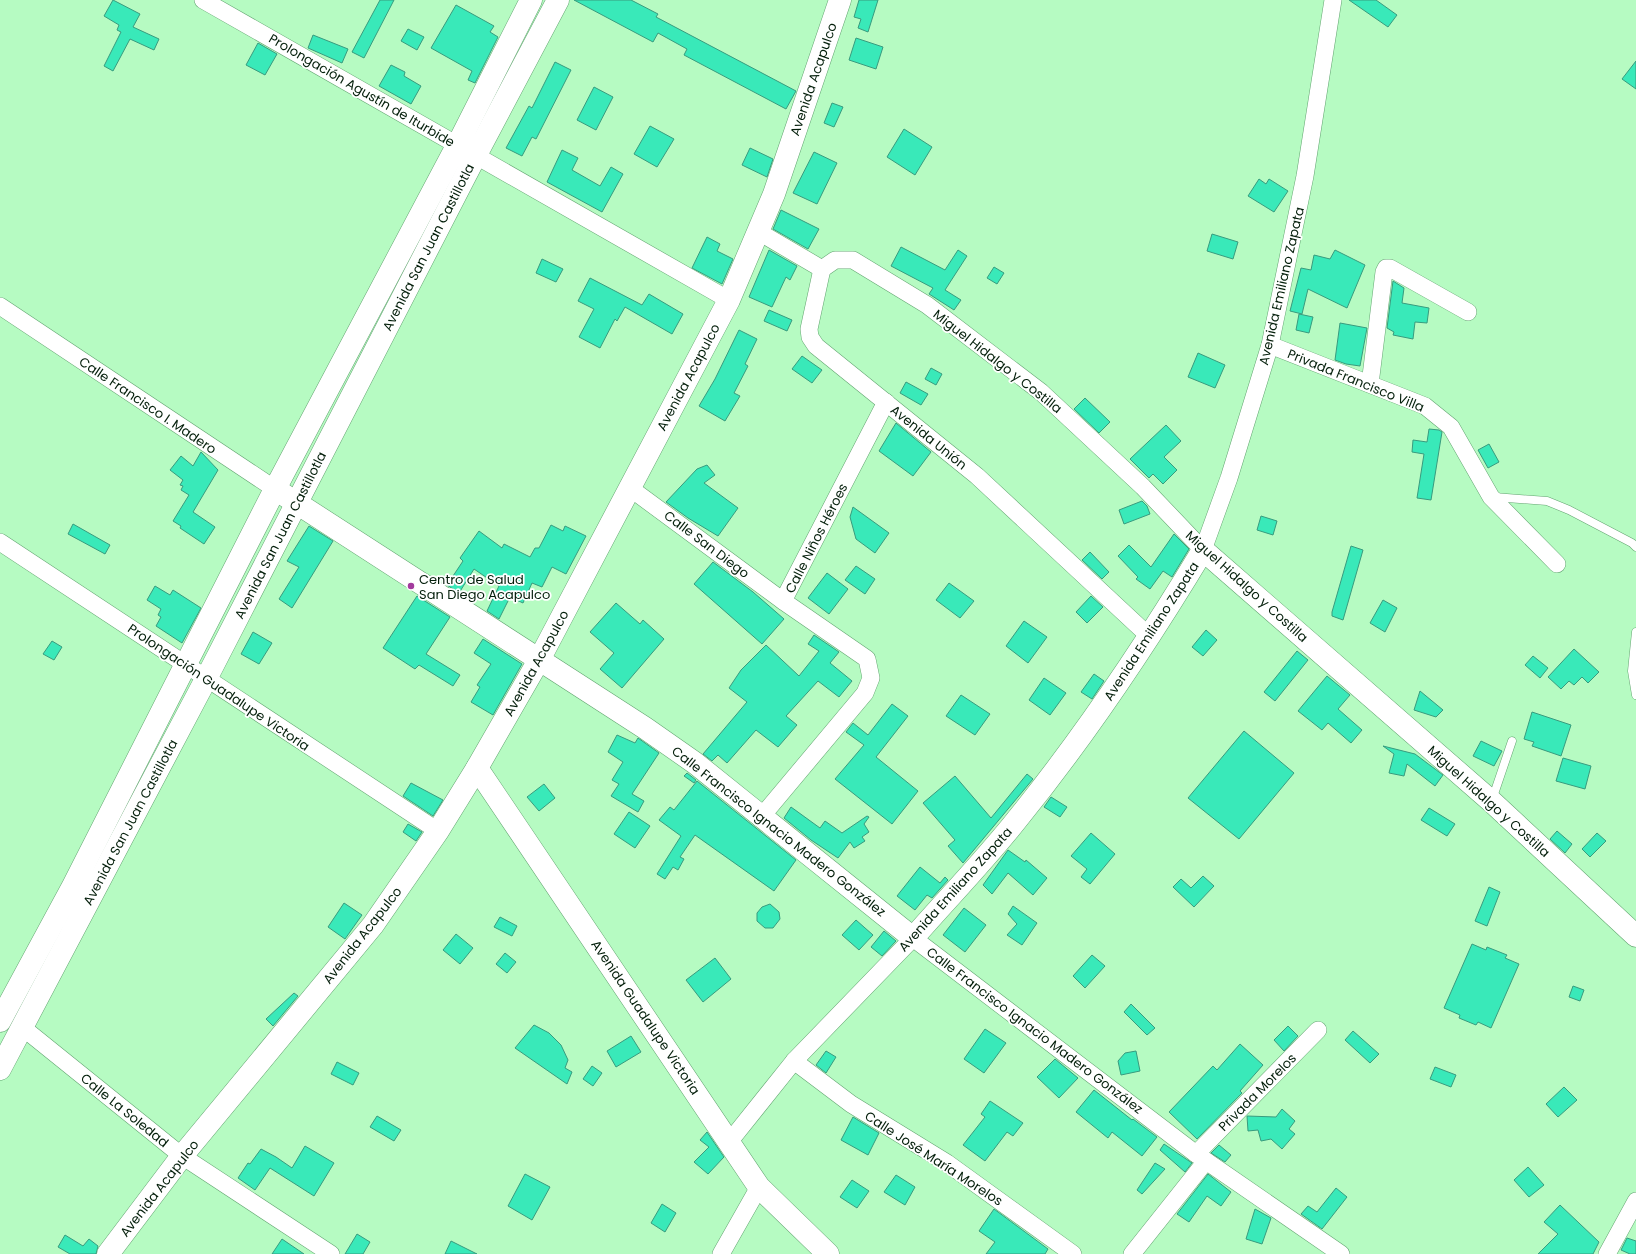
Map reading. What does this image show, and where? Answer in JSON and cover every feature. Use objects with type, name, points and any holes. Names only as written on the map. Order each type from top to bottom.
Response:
[{"type":"street","name":"Prolongación Agustín de Iturbide","points":[[203,0],[467,149],[729,300]]},
{"type":"street","name":"Avenida San Juan Castillotla","points":[[0,1069],[206,679],[296,503],[467,149],[531,0]]},
{"type":"street","name":"Avenida San Juan Castillotla","points":[[1,1017],[73,886],[275,489],[467,149],[558,0]]},
{"type":"street","name":"Avenida Acapulco","points":[[108,1254],[182,1156],[374,925],[438,831],[478,768],[539,660],[729,300],[774,194],[840,0]]},
{"type":"street","name":"Avenida Emiliano Zapata","points":[[730,1141],[794,1062],[913,938],[1019,818],[1080,738],[1150,637],[1203,550],[1229,478],[1270,345],[1305,176],[1333,0]]},
{"type":"street","points":[[759,232],[822,269]]},
{"type":"street","name":"Miguel Hidalgo y Costilla","points":[[822,269],[835,260],[853,260],[927,305],[1041,392],[1143,487],[1203,550],[1491,800],[1636,936]]},
{"type":"street","points":[[1370,384],[1384,272],[1386,268],[1390,268],[1468,312]]},
{"type":"street","name":"Avenida Unión","points":[[822,269],[810,329],[810,337],[816,346],[977,476],[1150,637]]},
{"type":"street","name":"Calle Francisco I. Madero","points":[[0,306],[296,503]]},
{"type":"street","name":"Privada Francisco Villa","points":[[1270,345],[1425,406],[1451,427],[1491,497],[1557,564]]},
{"type":"street","name":"Calle Niños Héroes","points":[[762,816],[865,693],[871,678],[866,659],[783,602],[886,402]]},
{"type":"street","name":"Calle San Diego","points":[[630,488],[783,602]]},
{"type":"street","name":"Calle Francisco Ignacio Madero González","points":[[296,503],[645,728],[695,763],[913,938],[1201,1157],[1341,1254]]},
{"type":"street","name":"Prolongación Guadalupe Victoria","points":[[0,542],[438,831]]},
{"type":"street","name":"Avenida Guadalupe Victoria","points":[[478,768],[730,1141],[759,1187],[828,1254]]},
{"type":"street","name":"Calle La Soledad","points":[[22,1027],[182,1156],[331,1254]]},
{"type":"street","name":"Privada Morelos","points":[[1132,1254],[1201,1157],[1318,1030]]},
{"type":"street","name":"Calle José María Morelos","points":[[794,1062],[851,1104],[947,1163],[1073,1254]]},
{"type":"street","points":[[721,1254],[759,1187]]},
{"type":"street","points":[[1607,1254],[1636,1201]]},
{"type":"lane","points":[[1491,497],[1547,501],[1569,510],[1632,542],[1636,547]]},
{"type":"lane","points":[[1636,632],[1632,671],[1636,695]]},
{"type":"lane","points":[[1491,800],[1512,741]]},
{"type":"building","points":[[113,0],[140,14],[133,27],[159,39],[154,50],[130,39],[113,71],[104,66],[121,32],[117,30],[119,25],[104,16]]},
{"type":"building","points":[[380,0],[394,0],[364,58],[352,52]]},
{"type":"building","points":[[574,0],[631,0],[658,14],[656,17],[796,91],[786,109],[684,55],[687,49],[658,33],[653,42]]},
{"type":"building","points":[[859,0],[878,0],[868,32],[858,28],[861,19],[854,17]]},
{"type":"building","points":[[1349,0],[1376,0],[1397,15],[1388,27]]},
{"type":"building","points":[[456,5],[494,26],[490,32],[498,37],[475,83],[468,80],[472,71],[431,48]]},
{"type":"building","points":[[408,29],[424,37],[417,50],[401,41]]},
{"type":"building","points":[[313,35],[348,49],[342,63],[308,48]]},
{"type":"building","points":[[856,38],[883,47],[876,69],[849,60]]},
{"type":"building","points":[[258,43],[277,54],[265,75],[246,65]]},
{"type":"building","points":[[1636,61],[1636,89],[1622,79]]},
{"type":"building","points":[[555,62],[571,70],[536,139],[532,137],[522,156],[506,148],[529,106],[532,108]]},
{"type":"building","points":[[391,65],[405,72],[404,76],[421,86],[411,104],[379,86]]},
{"type":"building","points":[[594,87],[613,97],[596,130],[577,120]]},
{"type":"building","points":[[832,103],[843,107],[834,127],[824,123]]},
{"type":"building","points":[[650,126],[674,139],[657,167],[634,154]]},
{"type":"building","points":[[904,129],[932,147],[915,175],[887,157]]},
{"type":"building","points":[[750,148],[773,159],[767,177],[742,165]]},
{"type":"building","points":[[562,150],[578,158],[572,170],[600,186],[611,167],[623,174],[602,212],[547,182]]},
{"type":"building","points":[[814,152],[837,163],[817,204],[793,193]]},
{"type":"building","points":[[1259,179],[1266,184],[1269,179],[1288,191],[1274,212],[1248,196]]},
{"type":"building","points":[[781,210],[819,229],[808,249],[773,229]]},
{"type":"building","points":[[1212,234],[1238,242],[1233,259],[1207,251]]},
{"type":"building","points":[[707,237],[720,244],[717,251],[733,259],[722,284],[692,268]]},
{"type":"building","points":[[901,247],[945,270],[958,250],[967,256],[945,290],[961,300],[954,310],[929,294],[933,288],[891,266]]},
{"type":"building","points":[[769,250],[797,266],[790,280],[786,277],[772,307],[749,297]]},
{"type":"building","points":[[1335,250],[1365,265],[1347,308],[1308,289],[1302,314],[1290,311],[1301,268],[1311,270],[1314,255],[1330,259]]},
{"type":"building","points":[[542,259],[563,269],[556,282],[536,273]]},
{"type":"building","points":[[994,267],[1004,273],[997,284],[987,278]]},
{"type":"building","points":[[590,278],[642,305],[649,294],[683,314],[672,334],[625,307],[617,321],[615,319],[600,348],[579,337],[594,309],[578,301]]},
{"type":"building","points":[[1393,281],[1404,288],[1402,303],[1429,308],[1427,323],[1415,322],[1413,339],[1393,335],[1394,332],[1387,328]]},
{"type":"building","points":[[769,310],[792,320],[787,331],[764,321]]},
{"type":"building","points":[[1299,314],[1313,317],[1309,333],[1296,330]]},
{"type":"building","points":[[1340,323],[1367,328],[1360,366],[1346,364],[1335,360]]},
{"type":"building","points":[[739,330],[757,339],[745,364],[748,366],[734,393],[740,396],[725,421],[699,406],[715,379]]},
{"type":"building","points":[[1198,353],[1225,365],[1215,388],[1188,377]]},
{"type":"building","points":[[802,356],[822,370],[812,383],[792,369]]},
{"type":"building","points":[[931,368],[942,374],[936,385],[925,379]]},
{"type":"building","points":[[906,382],[928,394],[921,405],[900,393]]},
{"type":"building","points":[[1085,398],[1110,422],[1099,433],[1074,409]]},
{"type":"building","points":[[896,423],[931,452],[913,476],[879,451]]},
{"type":"building","points":[[1166,425],[1181,441],[1164,457],[1177,470],[1163,484],[1153,474],[1149,478],[1130,459]]},
{"type":"building","points":[[1429,429],[1439,430],[1442,432],[1431,500],[1417,498],[1424,454],[1412,452],[1413,440],[1427,442]]},
{"type":"building","points":[[1489,444],[1499,462],[1488,468],[1478,450]]},
{"type":"building","points":[[201,452],[218,470],[193,512],[215,527],[204,544],[180,528],[181,526],[173,521],[189,495],[181,490],[183,486],[180,485],[183,480],[170,470],[181,456],[193,466]]},
{"type":"building","points":[[707,465],[715,475],[704,483],[738,508],[718,536],[688,518],[666,502],[697,469]]},
{"type":"building","points":[[1142,501],[1147,506],[1150,514],[1124,524],[1119,510]]},
{"type":"building","points":[[853,507],[889,533],[875,553],[856,539],[850,517]]},
{"type":"building","points":[[1261,516],[1277,521],[1273,535],[1257,530]]},
{"type":"building","points":[[73,524],[110,545],[105,554],[68,534]]},
{"type":"building","points":[[551,525],[563,531],[565,526],[586,536],[566,574],[552,567],[542,587],[532,583],[523,603],[510,597],[499,619],[487,611],[499,586],[474,569],[459,593],[447,585],[463,561],[460,558],[479,531],[502,548],[504,544],[530,557],[535,548],[539,548]]},
{"type":"building","points":[[309,526],[333,541],[292,608],[279,599],[299,567],[287,561]]},
{"type":"building","points":[[1174,534],[1189,549],[1172,577],[1163,571],[1150,589],[1136,579],[1138,577],[1118,556],[1129,545],[1151,567]]},
{"type":"building","points":[[1351,546],[1363,550],[1343,620],[1332,616],[1332,612]]},
{"type":"building","points":[[1090,552],[1109,572],[1102,579],[1082,560]]},
{"type":"building","points":[[713,562],[753,592],[784,619],[762,644],[694,584]]},
{"type":"building","points":[[856,566],[875,579],[865,594],[845,580]]},
{"type":"building","points":[[827,573],[848,589],[829,614],[808,598]]},
{"type":"building","points":[[949,583],[974,601],[960,618],[936,600]]},
{"type":"building","points":[[155,586],[170,595],[173,590],[201,608],[182,643],[156,626],[161,617],[158,615],[161,609],[147,600]]},
{"type":"building","points":[[417,596],[450,617],[426,654],[460,675],[453,686],[419,665],[415,669],[383,648]]},
{"type":"building","points":[[1091,596],[1103,607],[1087,623],[1076,612]]},
{"type":"building","points":[[1383,600],[1397,608],[1385,632],[1370,623]]},
{"type":"building","points":[[616,603],[640,624],[643,620],[664,639],[622,688],[600,669],[614,653],[590,632]]},
{"type":"building","points":[[1024,621],[1047,637],[1028,663],[1006,646]]},
{"type":"building","points":[[1206,630],[1217,640],[1203,656],[1192,647]]},
{"type":"building","points":[[253,632],[272,643],[259,664],[241,654]]},
{"type":"building","points":[[814,635],[839,652],[830,663],[852,681],[839,697],[818,681],[786,716],[797,725],[778,747],[756,730],[727,763],[718,755],[712,761],[703,754],[747,702],[729,688],[741,670],[766,645],[799,676],[819,651],[808,644]]},
{"type":"building","points":[[483,639],[522,664],[493,715],[471,702],[480,687],[477,685],[491,664],[474,653]]},
{"type":"building","points":[[52,641],[62,647],[54,660],[43,654]]},
{"type":"building","points":[[1574,649],[1599,672],[1588,683],[1582,677],[1574,685],[1569,681],[1561,689],[1548,677]]},
{"type":"building","points":[[1297,651],[1308,660],[1275,701],[1264,692]]},
{"type":"building","points":[[1533,656],[1548,668],[1540,678],[1525,665]]},
{"type":"building","points":[[1094,674],[1104,681],[1092,699],[1081,692]]},
{"type":"building","points":[[1327,676],[1350,695],[1338,709],[1362,730],[1351,743],[1328,723],[1322,730],[1298,711]]},
{"type":"building","points":[[1044,678],[1066,693],[1050,715],[1029,700]]},
{"type":"building","points":[[1420,691],[1443,710],[1436,717],[1414,710]]},
{"type":"building","points":[[961,695],[990,714],[975,735],[946,716]]},
{"type":"building","points":[[892,704],[908,716],[876,757],[918,791],[892,824],[835,779],[864,745],[846,732],[853,723],[868,735]]},
{"type":"building","points":[[1532,712],[1571,725],[1561,756],[1532,746],[1534,742],[1524,739]]},
{"type":"building","points":[[1244,731],[1294,773],[1239,839],[1188,798]]},
{"type":"building","points":[[617,735],[635,743],[638,738],[659,753],[632,794],[644,801],[638,812],[611,796],[619,784],[612,780],[623,762],[608,752]]},
{"type":"building","points":[[1481,741],[1502,751],[1494,766],[1473,756]]},
{"type":"building","points":[[1383,746],[1415,754],[1443,775],[1435,786],[1407,764],[1404,776],[1389,773],[1394,754]]},
{"type":"building","points":[[1563,758],[1591,766],[1585,789],[1556,781]]},
{"type":"building","points":[[687,773],[696,780],[694,783],[684,776]]},
{"type":"building","points":[[1027,774],[1033,779],[963,863],[948,846],[955,840],[923,803],[955,776],[991,818]]},
{"type":"building","points":[[697,781],[796,860],[774,891],[695,835],[680,857],[684,859],[678,870],[673,867],[665,879],[657,874],[681,836],[659,820],[670,807],[674,810]]},
{"type":"building","points":[[411,783],[443,800],[433,816],[403,796]]},
{"type":"building","points":[[544,784],[555,798],[539,811],[527,797]]},
{"type":"building","points":[[1051,797],[1067,807],[1060,817],[1044,807]]},
{"type":"building","points":[[791,807],[820,828],[825,821],[842,833],[867,816],[869,817],[864,824],[869,832],[862,837],[865,841],[854,848],[850,842],[838,858],[811,840],[784,818]]},
{"type":"building","points":[[1429,808],[1455,824],[1447,836],[1421,820]]},
{"type":"building","points":[[629,812],[650,826],[635,848],[614,834]]},
{"type":"building","points":[[408,824],[422,832],[416,841],[403,832]]},
{"type":"building","points":[[1557,831],[1572,844],[1565,853],[1550,839]]},
{"type":"building","points":[[1091,833],[1115,854],[1090,884],[1081,877],[1087,869],[1071,856]]},
{"type":"building","points":[[1597,833],[1606,841],[1590,857],[1582,849]]},
{"type":"building","points":[[1008,850],[1025,862],[1026,860],[1047,878],[1033,895],[1008,873],[992,894],[983,885]]},
{"type":"building","points":[[920,867],[940,883],[945,877],[948,880],[932,898],[927,895],[915,910],[897,896]]},
{"type":"building","points":[[1203,876],[1214,886],[1194,907],[1173,887],[1181,879],[1191,888]]},
{"type":"building","points":[[1489,887],[1500,892],[1487,926],[1475,921]]},
{"type":"building","points":[[344,903],[362,915],[345,939],[328,927]]},
{"type":"building","points":[[770,904],[779,912],[780,919],[773,928],[765,928],[757,921],[757,913],[762,907]]},
{"type":"building","points":[[1013,906],[1037,923],[1022,945],[1007,935],[1017,924],[1008,914]]},
{"type":"building","points":[[964,908],[986,925],[965,952],[943,935]]},
{"type":"building","points":[[500,917],[517,926],[512,936],[494,927]]},
{"type":"building","points":[[856,920],[873,935],[859,950],[842,935]]},
{"type":"building","points":[[884,931],[896,941],[882,956],[871,947]]},
{"type":"building","points":[[456,934],[473,948],[460,964],[443,950]]},
{"type":"building","points":[[1472,944],[1486,950],[1487,947],[1507,955],[1505,958],[1519,964],[1491,1028],[1478,1022],[1476,1025],[1459,1018],[1460,1015],[1444,1008]]},
{"type":"building","points":[[505,953],[516,962],[507,973],[496,964]]},
{"type":"building","points":[[1092,955],[1105,966],[1085,988],[1073,976]]},
{"type":"building","points":[[715,958],[731,979],[703,1002],[686,980]]},
{"type":"building","points":[[1573,986],[1584,990],[1580,1001],[1569,997]]},
{"type":"building","points":[[294,993],[298,996],[273,1026],[266,1019]]},
{"type":"building","points":[[1131,1004],[1155,1028],[1147,1035],[1124,1012]]},
{"type":"building","points":[[534,1025],[549,1033],[561,1045],[568,1060],[565,1068],[572,1072],[567,1084],[515,1048]]},
{"type":"building","points":[[1288,1026],[1298,1036],[1284,1051],[1274,1040]]},
{"type":"building","points":[[985,1029],[1006,1043],[984,1073],[964,1059]]},
{"type":"building","points":[[1353,1031],[1379,1054],[1370,1063],[1345,1040]]},
{"type":"building","points":[[631,1036],[641,1052],[616,1067],[607,1051]]},
{"type":"building","points":[[1240,1044],[1263,1065],[1240,1091],[1242,1093],[1197,1139],[1169,1112],[1213,1066],[1217,1070]]},
{"type":"building","points":[[826,1051],[836,1057],[826,1073],[816,1065]]},
{"type":"building","points":[[1136,1051],[1140,1071],[1121,1075],[1118,1061],[1125,1053]]},
{"type":"building","points":[[1055,1059],[1078,1078],[1059,1098],[1037,1077]]},
{"type":"building","points":[[337,1062],[359,1073],[353,1085],[331,1074]]},
{"type":"building","points":[[592,1066],[602,1073],[593,1086],[583,1079]]},
{"type":"building","points":[[1435,1067],[1456,1075],[1451,1087],[1430,1079]]},
{"type":"building","points":[[1564,1087],[1577,1100],[1558,1117],[1546,1104]]},
{"type":"building","points":[[1094,1090],[1132,1120],[1133,1119],[1157,1137],[1142,1156],[1112,1132],[1108,1138],[1076,1112]]},
{"type":"building","points":[[990,1101],[1023,1123],[1013,1136],[1007,1132],[985,1161],[963,1145],[985,1117],[981,1114]]},
{"type":"building","points":[[1282,1109],[1295,1121],[1289,1129],[1295,1134],[1282,1149],[1271,1139],[1261,1141],[1258,1130],[1248,1131],[1247,1116],[1276,1117]]},
{"type":"building","points":[[377,1116],[401,1130],[394,1141],[370,1127]]},
{"type":"building","points":[[853,1117],[879,1133],[868,1155],[841,1140]]},
{"type":"building","points":[[707,1132],[724,1157],[708,1174],[694,1162],[709,1147],[700,1140]]},
{"type":"building","points":[[1164,1144],[1192,1163],[1185,1172],[1160,1150]]},
{"type":"building","points":[[1219,1145],[1231,1155],[1225,1162],[1211,1153]]},
{"type":"building","points":[[305,1146],[334,1163],[314,1196],[270,1168],[255,1190],[238,1178],[248,1163],[250,1164],[261,1149],[292,1168]]},
{"type":"building","points":[[1155,1163],[1165,1169],[1142,1194],[1137,1190]]},
{"type":"building","points":[[1528,1167],[1544,1185],[1529,1197],[1514,1180]]},
{"type":"building","points":[[525,1174],[550,1187],[532,1220],[508,1206]]},
{"type":"building","points":[[1208,1174],[1231,1192],[1221,1206],[1207,1196],[1189,1222],[1177,1214]]},
{"type":"building","points":[[896,1175],[915,1187],[905,1205],[884,1192]]},
{"type":"building","points":[[852,1180],[869,1191],[857,1208],[840,1197]]},
{"type":"building","points":[[1336,1188],[1347,1197],[1322,1229],[1301,1214],[1308,1206],[1317,1212]]},
{"type":"building","points":[[662,1204],[676,1213],[665,1232],[651,1223]]},
{"type":"building","points":[[1560,1205],[1599,1242],[1593,1254],[1538,1254],[1558,1234],[1544,1222]]},
{"type":"building","points":[[994,1209],[1048,1249],[1045,1254],[986,1254],[995,1242],[979,1231]]},
{"type":"building","points":[[1255,1209],[1271,1218],[1262,1244],[1246,1239]]},
{"type":"building","points":[[357,1234],[370,1242],[363,1254],[345,1254]]},
{"type":"building","points":[[65,1235],[83,1246],[89,1239],[98,1246],[96,1254],[70,1254],[58,1247]]},
{"type":"building","points":[[1627,1238],[1636,1241],[1636,1254],[1630,1254],[1621,1250]]},
{"type":"building","points":[[282,1239],[304,1254],[272,1254]]},
{"type":"building","points":[[451,1241],[477,1254],[445,1254]]},
{"type":"place","name":"Centro de Salud San Diego Acapulco","points":[[411,586]]}]
